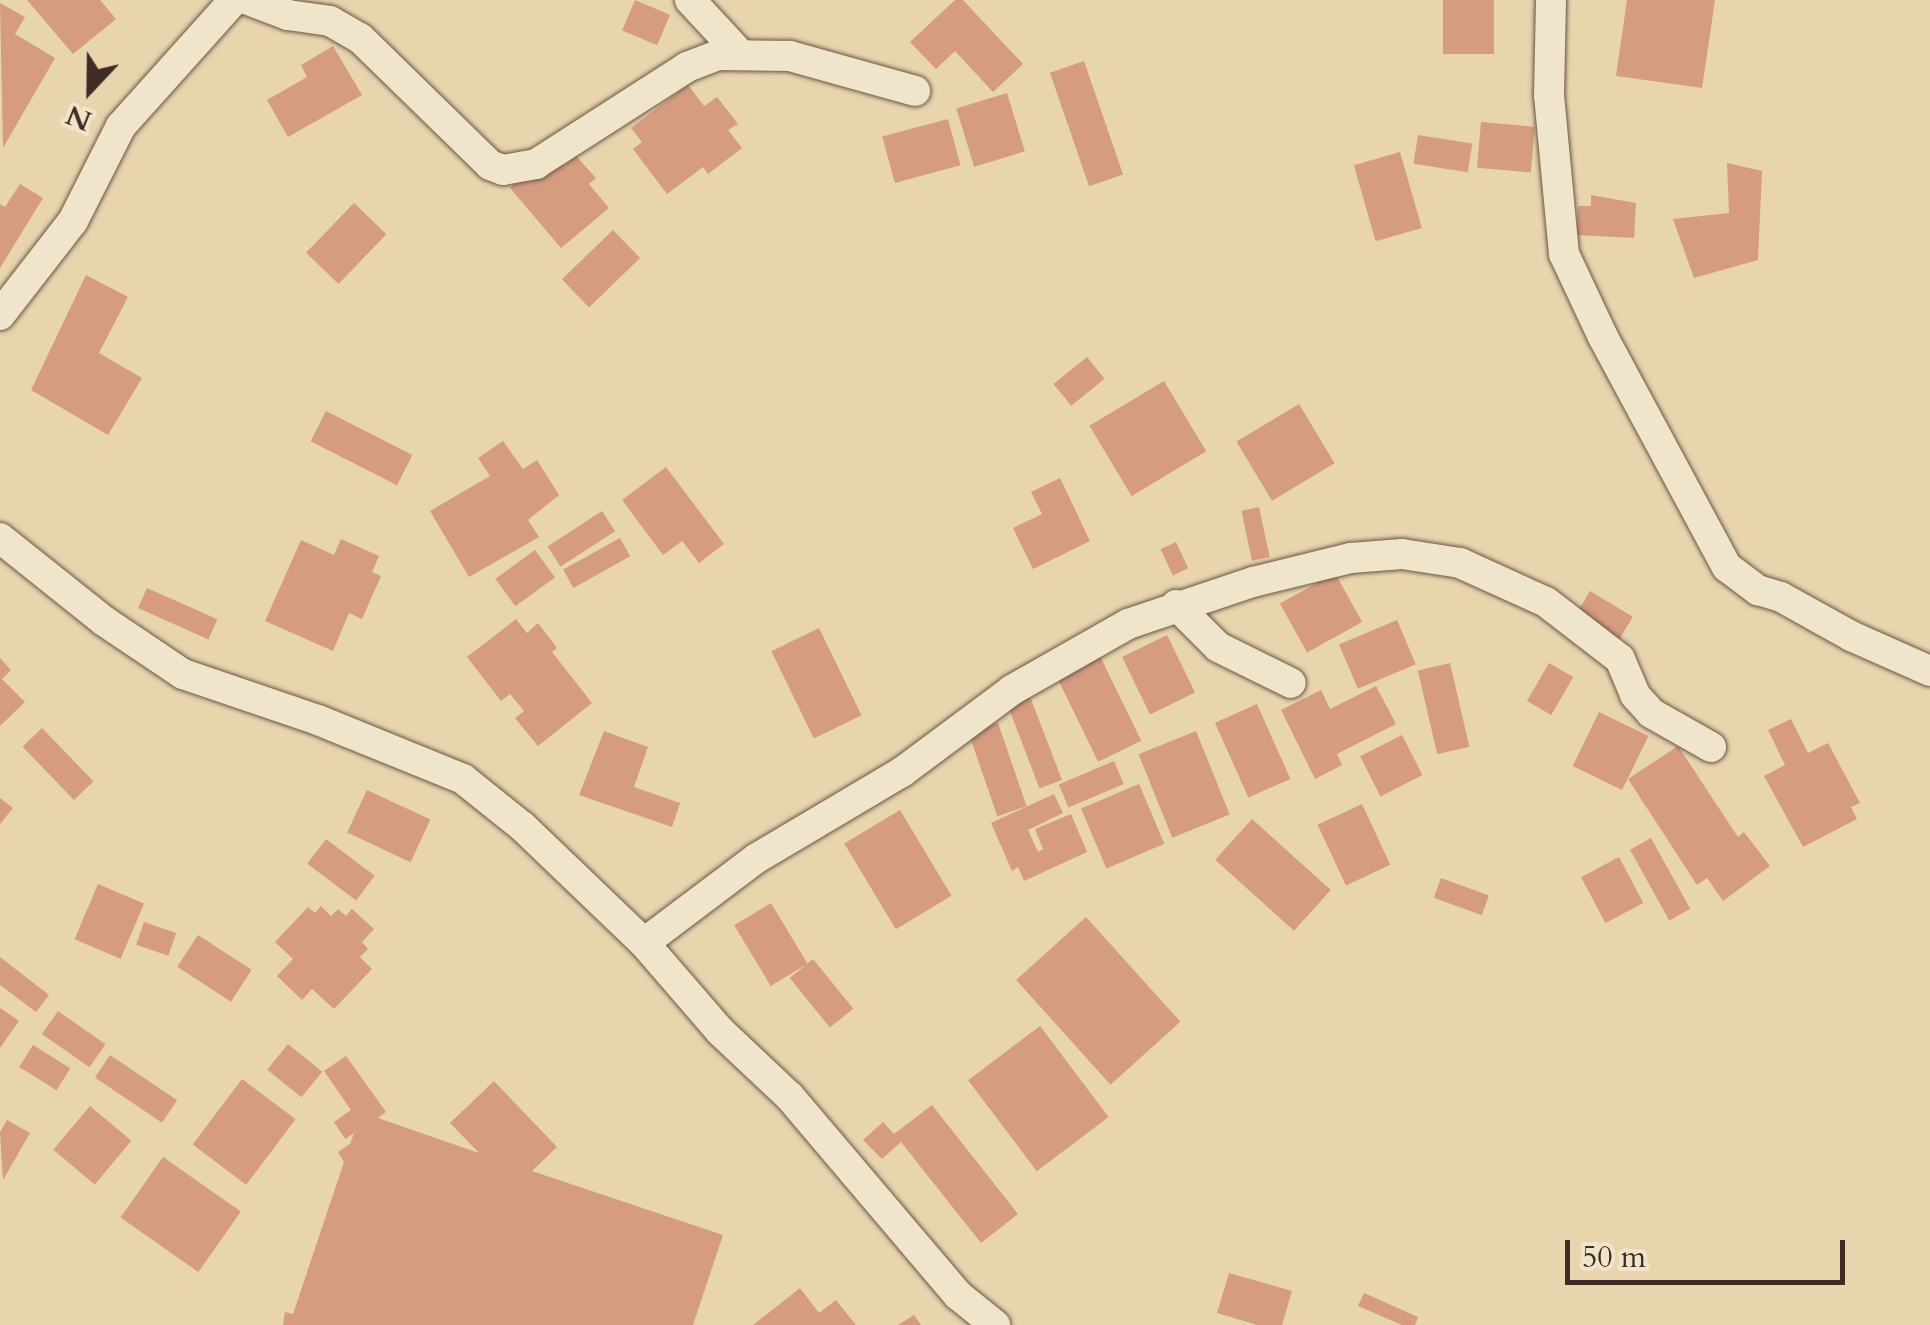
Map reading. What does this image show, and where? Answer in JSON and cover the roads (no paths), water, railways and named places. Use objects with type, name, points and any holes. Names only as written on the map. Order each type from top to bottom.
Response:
[{"type":"street","points":[[0,315],[73,220],[121,126],[234,0]]},
{"type":"street","points":[[248,0],[288,14],[330,21],[360,38],[490,165],[502,170],[536,164],[687,68],[719,55],[790,56],[914,91]]},
{"type":"street","points":[[690,0],[741,55]]},
{"type":"street","points":[[1551,0],[1549,95],[1564,254],[1603,336],[1727,567],[1758,590],[1782,596],[1916,668],[1930,671]]},
{"type":"street","points":[[0,538],[104,620],[183,674],[318,720],[463,779],[523,827],[644,943],[720,1031],[790,1097],[958,1295],[995,1325]]},
{"type":"street","points":[[644,943],[756,858],[902,772],[1012,690],[1128,624],[1176,605],[1351,558],[1402,554],[1460,563],[1546,602],[1620,659],[1635,694],[1651,713],[1711,746]]},
{"type":"street","points":[[1176,605],[1218,647],[1291,682]]}]
